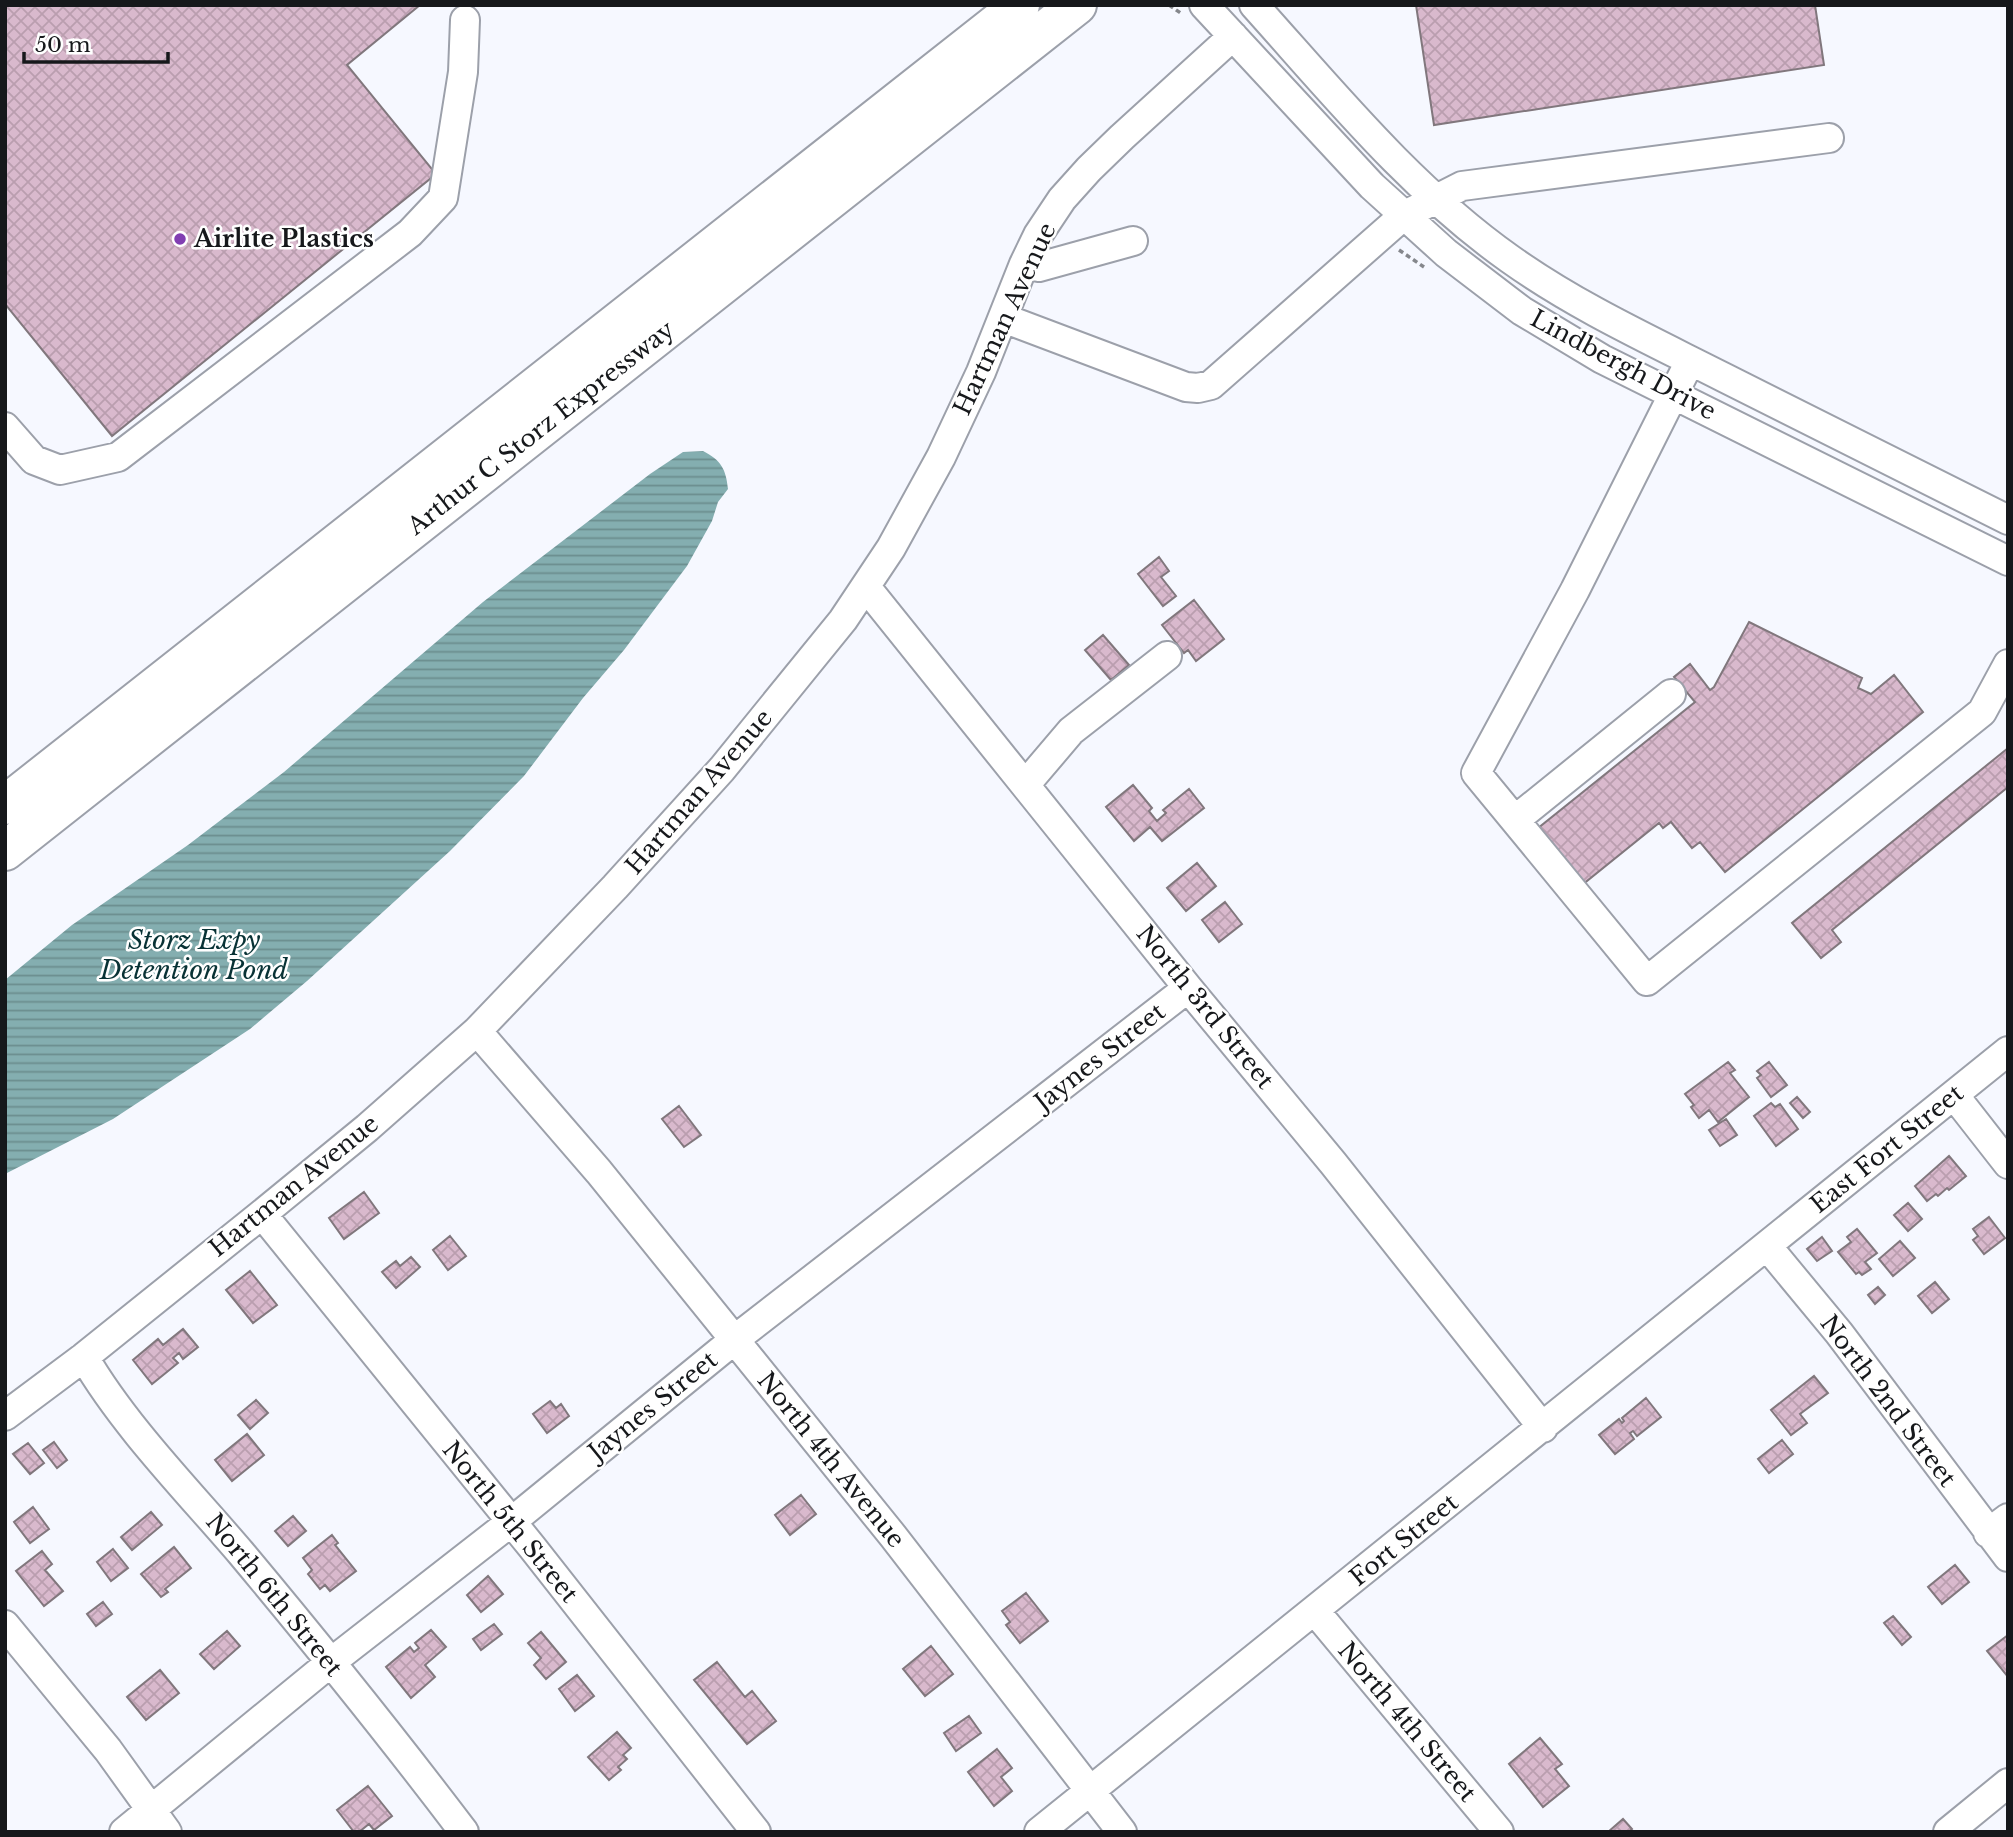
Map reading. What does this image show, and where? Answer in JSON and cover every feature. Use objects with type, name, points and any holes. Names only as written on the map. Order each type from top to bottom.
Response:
[{"type":"highway","name":"Arthur C Storz Expressway","points":[[5,805],[1020,5]]},
{"type":"highway","name":"Arthur C Storz Expressway","points":[[5,851],[1077,5]]},
{"type":"street","name":"Lindbergh Drive","points":[[1204,5],[1337,152],[1403,216],[1522,311],[1602,359],[2008,561]]},
{"type":"street","name":"Lindbergh Drive","points":[[1263,9],[1387,152],[1436,200],[1486,241],[1537,277],[1611,321],[2008,520]]},
{"type":"street","points":[[5,427],[33,460],[60,470],[118,457],[410,233],[443,198],[463,72],[465,20]]},
{"type":"street","name":"Hartman Avenue","points":[[5,1416],[84,1357],[262,1214],[367,1128],[477,1031],[615,887],[722,769],[808,664],[866,587],[891,548],[941,457],[981,372],[1038,235],[1062,199],[1089,169],[1233,36]]},
{"type":"street","points":[[1003,318],[1186,387],[1198,388],[1211,384],[1403,216],[1471,183],[1829,138]]},
{"type":"street","points":[[1024,264],[1039,267],[1133,240]]},
{"type":"street","points":[[1690,360],[1575,590],[1476,773],[1647,981],[1982,712],[2004,681]]},
{"type":"street","name":"North 3rd Street","points":[[866,587],[1188,988],[1333,1163],[1543,1428]]},
{"type":"street","points":[[1026,784],[1071,732],[1167,656]]},
{"type":"street","points":[[1515,820],[1671,694]]},
{"type":"street","name":"Jaynes Street","points":[[124,1832],[159,1821],[330,1663],[511,1522],[734,1340],[1188,988]]},
{"type":"street","name":"North 4th Avenue","points":[[477,1031],[599,1172],[893,1535],[1122,1832]]},
{"type":"street","name":"East Fort Street","points":[[1767,1246],[2008,1051]]},
{"type":"street","points":[[1954,1095],[2008,1164]]},
{"type":"street","name":"North 5th Street","points":[[262,1214],[511,1522],[756,1832]]},
{"type":"street","name":"Fort Street","points":[[1040,1832],[1767,1246]]},
{"type":"street","name":"North 2nd Street","points":[[1767,1246],[1998,1526],[2008,1557]]},
{"type":"street","name":"North 6th Street","points":[[84,1357],[127,1419],[413,1764],[464,1832]]},
{"type":"street","name":"North 4th Street","points":[[1315,1611],[1499,1832]]},
{"type":"street","points":[[5,1625],[108,1751],[159,1821]]},
{"type":"street","points":[[1948,1832],[2008,1783]]},
{"type":"water","name":"Storz Expy Detention Pond","points":[[703,451],[722,466],[728,489],[718,502],[712,521],[687,566],[524,776],[450,851],[250,1029],[113,1119],[5,1174],[5,980],[72,925],[188,845],[284,772],[483,602],[650,474],[683,452]]},
{"type":"building","name":"Airlite Plastics","points":[[5,5],[420,5],[347,65],[436,174],[112,436],[5,304]]},
{"type":"building","points":[[1416,5],[1815,5],[1824,65],[1434,125]]},
{"type":"building","points":[[1159,557],[1169,571],[1161,577],[1176,596],[1163,606],[1138,574]]},
{"type":"building","points":[[1194,600],[1224,639],[1196,661],[1188,650],[1184,653],[1162,625]]},
{"type":"building","points":[[1749,622],[1862,678],[1858,688],[1871,694],[1894,675],[1923,712],[1725,872],[1700,842],[1692,848],[1671,822],[1663,828],[1659,823],[1577,889],[1532,833],[1695,702],[1674,677],[1690,664],[1710,690],[1714,687]]},
{"type":"building","points":[[1103,635],[1129,665],[1111,680],[1085,650]]},
{"type":"building","points":[[2008,748],[2008,787],[1832,930],[1841,942],[1821,958],[1792,923]]},
{"type":"building","points":[[1133,785],[1152,808],[1149,811],[1157,821],[1166,813],[1163,810],[1189,789],[1204,808],[1162,841],[1150,827],[1134,841],[1106,807]]},
{"type":"building","points":[[1197,863],[1216,886],[1186,911],[1167,888]]},
{"type":"building","points":[[1225,902],[1242,924],[1219,942],[1202,920]]},
{"type":"building","points":[[1728,1062],[1735,1070],[1730,1073],[1749,1097],[1718,1122],[1709,1110],[1699,1118],[1691,1107],[1694,1105],[1685,1094]]},
{"type":"building","points":[[1769,1062],[1787,1085],[1771,1097],[1757,1078],[1761,1075],[1757,1071]]},
{"type":"building","points":[[1797,1097],[1810,1112],[1803,1118],[1790,1103]]},
{"type":"building","points":[[1771,1103],[1775,1107],[1780,1104],[1798,1129],[1776,1146],[1754,1116]]},
{"type":"building","points":[[679,1106],[701,1135],[684,1147],[662,1119]]},
{"type":"building","points":[[1726,1119],[1737,1135],[1720,1146],[1709,1130]]},
{"type":"building","points":[[1949,1156],[1966,1176],[1949,1190],[1947,1188],[1927,1201],[1915,1186]]},
{"type":"building","points":[[364,1192],[379,1213],[344,1239],[329,1218]]},
{"type":"building","points":[[1908,1203],[1922,1219],[1908,1231],[1894,1215]]},
{"type":"building","points":[[1989,1217],[2005,1238],[1984,1254],[1973,1240],[1978,1236],[1973,1229]]},
{"type":"building","points":[[1857,1229],[1877,1253],[1865,1262],[1871,1269],[1862,1275],[1859,1272],[1856,1274],[1838,1252],[1851,1242],[1847,1237]]},
{"type":"building","points":[[450,1236],[466,1256],[448,1270],[433,1250]]},
{"type":"building","points":[[1822,1237],[1832,1251],[1817,1261],[1807,1249]]},
{"type":"building","points":[[1900,1241],[1915,1258],[1893,1276],[1879,1259]]},
{"type":"building","points":[[411,1257],[420,1267],[396,1288],[382,1272],[396,1261],[400,1266]]},
{"type":"building","points":[[250,1271],[277,1305],[253,1323],[226,1290]]},
{"type":"building","points":[[1935,1282],[1949,1299],[1932,1313],[1918,1296]]},
{"type":"building","points":[[1878,1287],[1885,1295],[1875,1304],[1868,1295]]},
{"type":"building","points":[[183,1329],[198,1347],[183,1359],[179,1353],[173,1358],[178,1363],[152,1384],[133,1360],[158,1339],[163,1345]]},
{"type":"building","points":[[1814,1376],[1828,1393],[1800,1414],[1807,1423],[1791,1435],[1771,1410]]},
{"type":"building","points":[[1646,1398],[1661,1417],[1637,1436],[1633,1431],[1630,1433],[1634,1439],[1615,1454],[1599,1435],[1619,1419],[1622,1423],[1622,1418]]},
{"type":"building","points":[[256,1400],[268,1413],[250,1429],[238,1415]]},
{"type":"building","points":[[550,1401],[556,1408],[561,1404],[569,1416],[547,1433],[533,1414]]},
{"type":"building","points":[[247,1434],[264,1455],[232,1481],[215,1460]]},
{"type":"building","points":[[1782,1440],[1793,1454],[1769,1473],[1758,1459]]},
{"type":"building","points":[[54,1442],[67,1460],[57,1468],[43,1450]]},
{"type":"building","points":[[28,1443],[44,1463],[30,1474],[13,1454]]},
{"type":"building","points":[[801,1495],[816,1514],[790,1535],[775,1515]]},
{"type":"building","points":[[33,1507],[49,1529],[30,1543],[14,1522]]},
{"type":"building","points":[[151,1512],[162,1525],[132,1550],[121,1537]]},
{"type":"building","points":[[293,1516],[306,1531],[288,1546],[275,1531]]},
{"type":"building","points":[[332,1535],[338,1543],[335,1545],[356,1571],[330,1591],[325,1585],[320,1589],[308,1574],[312,1570],[303,1558]]},
{"type":"building","points":[[174,1547],[191,1568],[165,1589],[168,1592],[161,1597],[141,1574]]},
{"type":"building","points":[[113,1549],[128,1568],[111,1581],[97,1562]]},
{"type":"building","points":[[42,1551],[52,1564],[45,1570],[63,1591],[44,1606],[16,1571]]},
{"type":"building","points":[[1955,1565],[1969,1582],[1942,1604],[1928,1587]]},
{"type":"building","points":[[488,1576],[503,1594],[481,1612],[467,1595]]},
{"type":"building","points":[[1026,1593],[1048,1621],[1020,1643],[1006,1625],[1010,1622],[1002,1611]]},
{"type":"building","points":[[103,1602],[112,1614],[96,1626],[87,1614]]},
{"type":"building","points":[[1893,1616],[1911,1637],[1902,1645],[1884,1623]]},
{"type":"building","points":[[494,1624],[502,1634],[481,1650],[473,1639]]},
{"type":"building","points":[[431,1630],[446,1647],[425,1665],[435,1677],[411,1698],[386,1667],[410,1647],[414,1652],[419,1648],[415,1643]]},
{"type":"building","points":[[227,1631],[240,1646],[214,1669],[200,1654]]},
{"type":"building","points":[[541,1632],[566,1662],[546,1679],[534,1665],[541,1658],[528,1643]]},
{"type":"building","points":[[2008,1635],[2008,1677],[1987,1651]]},
{"type":"building","points":[[931,1646],[953,1674],[925,1696],[903,1669]]},
{"type":"building","points":[[717,1662],[745,1697],[752,1691],[776,1721],[747,1744],[694,1680]]},
{"type":"building","points":[[160,1670],[179,1693],[146,1720],[127,1697]]},
{"type":"building","points":[[577,1675],[594,1696],[575,1711],[559,1689]]},
{"type":"building","points":[[969,1716],[981,1733],[956,1751],[944,1733]]},
{"type":"building","points":[[617,1732],[631,1748],[623,1755],[627,1759],[618,1767],[621,1770],[609,1780],[588,1757]]},
{"type":"building","points":[[1540,1738],[1562,1764],[1555,1769],[1569,1786],[1543,1807],[1509,1764]]},
{"type":"building","points":[[997,1749],[1012,1768],[1001,1777],[1012,1791],[994,1806],[968,1772]]},
{"type":"building","points":[[368,1786],[392,1816],[374,1830],[369,1824],[359,1832],[354,1832],[337,1810]]},
{"type":"building","points":[[1623,1819],[1632,1829],[1629,1832],[1608,1832]]},
{"type":"place","name":"Airlite Plastics","points":[[180,239]]}]
